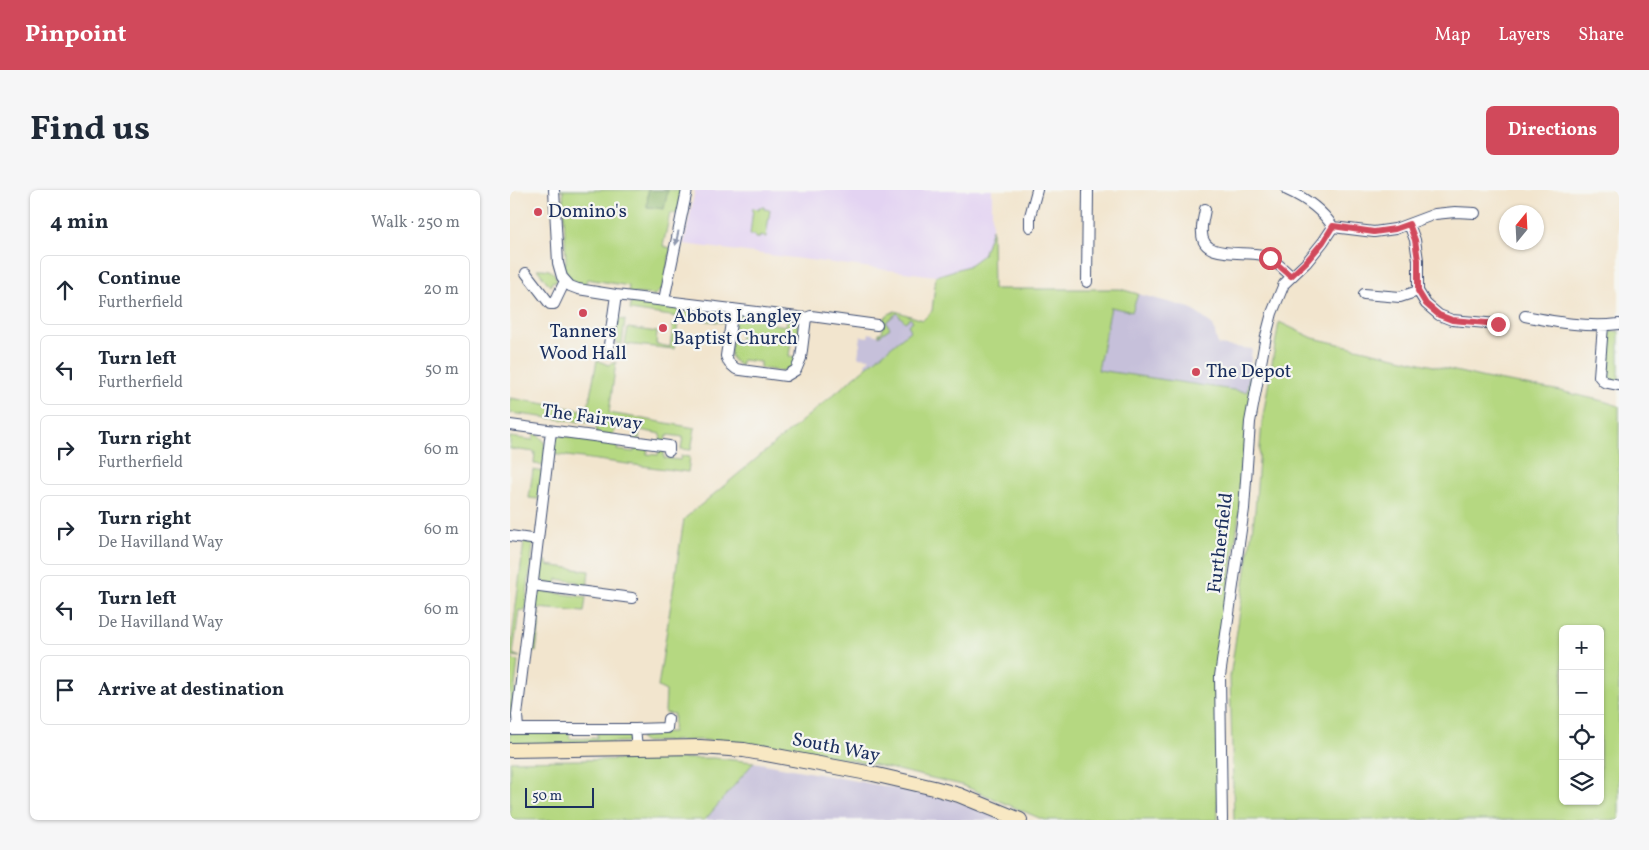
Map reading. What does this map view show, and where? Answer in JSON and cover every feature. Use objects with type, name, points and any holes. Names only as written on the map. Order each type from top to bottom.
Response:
[{"type":"street","points":[[554,190],[558,263],[562,277],[570,286],[616,295],[877,325]]},
{"type":"street","points":[[664,300],[687,190]]},
{"type":"street","points":[[1030,227],[1030,216],[1037,190]]},
{"type":"street","points":[[1087,282],[1088,190]]},
{"type":"street","points":[[1287,190],[1298,194],[1312,204],[1333,226],[1374,232],[1395,229],[1435,214],[1475,213]]},
{"type":"street","points":[[1205,209],[1202,233],[1203,242],[1208,248],[1217,251],[1261,255],[1270,258],[1291,276]]},
{"type":"street","points":[[1409,224],[1415,240],[1418,260],[1418,291],[1431,309],[1452,320],[1498,324]]},
{"type":"street","name":"Furtherfield","points":[[1222,820],[1220,676],[1244,509],[1250,422],[1266,336],[1272,313],[1284,284],[1323,242],[1333,226]]},
{"type":"street","points":[[526,274],[550,304],[554,304],[565,281]]},
{"type":"street","points":[[1364,294],[1400,297],[1418,291]]},
{"type":"street","points":[[609,345],[616,295]]},
{"type":"street","points":[[732,309],[726,356],[729,363],[736,369],[786,376],[792,374],[799,365],[806,318]]},
{"type":"street","points":[[1525,316],[1561,323],[1603,326],[1619,324]]},
{"type":"street","points":[[1603,326],[1599,376],[1604,382],[1619,385]]},
{"type":"street","name":"The Fairway","points":[[510,425],[670,445]]},
{"type":"street","points":[[551,431],[514,729],[667,728],[668,719]]},
{"type":"street","points":[[510,536],[538,540]]},
{"type":"street","points":[[532,585],[632,598]]},
{"type":"street","points":[[634,728],[637,747]]},
{"type":"street","name":"South Way","points":[[510,750],[637,747],[700,747],[744,750],[864,772],[959,795],[1020,820]]},
{"type":"shaded area","points":[[695,190],[992,190],[992,229],[983,255],[968,266],[936,276],[684,244]]},
{"type":"shaded area","points":[[1138,294],[1190,308],[1213,325],[1218,345],[1252,349],[1247,392],[1098,370],[1111,307],[1132,312]]},
{"type":"shaded area","points":[[897,313],[905,322],[910,318],[913,321],[912,330],[868,367],[865,364],[870,358],[858,357],[861,336],[868,337],[869,333],[879,336],[882,334],[886,322]]},
{"type":"shaded area","points":[[754,762],[932,795],[956,801],[1001,820],[705,820]]},
{"type":"green space","points":[[559,190],[684,190],[678,214],[670,213],[663,246],[671,248],[663,288],[655,295],[628,293],[629,286],[587,279],[585,285],[571,278],[562,263],[566,263],[563,191]]},
{"type":"green space","points":[[648,190],[668,190],[664,209],[647,207]]},
{"type":"green space","points":[[759,207],[770,210],[766,237],[760,236],[760,238],[755,238],[755,235],[750,235],[753,208],[759,209]]},
{"type":"green space","points":[[992,229],[993,289],[1120,289],[1138,294],[1132,312],[1111,307],[1098,370],[1247,392],[1250,370],[1255,375],[1240,508],[1217,676],[1218,820],[1044,820],[962,785],[876,765],[769,745],[700,740],[643,742],[641,740],[641,734],[644,732],[673,732],[674,714],[665,713],[666,691],[658,687],[684,519],[911,330],[908,325],[913,321],[910,318],[905,322],[897,313],[886,322],[890,328],[879,336],[879,333],[882,332],[883,320],[887,315],[895,311],[923,320],[932,311],[936,276],[968,266],[983,255]]},
{"type":"green space","points":[[537,269],[552,271],[557,279],[556,282],[553,281],[550,286]]},
{"type":"green space","points":[[632,302],[680,309],[674,349],[625,344],[628,328],[657,332],[656,344],[670,347],[673,325],[677,325],[678,317],[630,310]]},
{"type":"green space","points":[[686,310],[720,314],[726,318],[726,323],[685,318]]},
{"type":"green space","points":[[738,314],[767,316],[767,323],[786,326],[787,319],[797,323],[800,334],[792,334],[789,356],[797,357],[794,363],[786,370],[777,371],[760,368],[760,362],[742,360],[741,366],[734,361],[731,352],[732,340],[740,341],[741,330],[734,329]]},
{"type":"green space","points":[[617,320],[625,320],[622,344],[617,343],[614,336]]},
{"type":"green space","points":[[1279,322],[1313,338],[1485,378],[1556,390],[1619,406],[1619,820],[1234,820],[1230,677],[1255,511],[1262,422]]},
{"type":"green space","points":[[1619,331],[1619,382],[1607,381],[1604,374],[1608,335],[1609,332]]},
{"type":"green space","points":[[597,360],[608,365],[616,362],[609,413],[695,428],[691,450],[681,449],[683,437],[669,435],[666,437],[665,443],[660,442],[661,434],[640,430],[639,439],[634,439],[635,430],[615,426],[613,436],[596,434],[597,424],[585,422]]},
{"type":"green space","points":[[510,398],[582,410],[580,422],[511,413],[510,415]]},
{"type":"green space","points":[[534,433],[544,442],[544,465],[534,464],[535,452],[510,449],[510,437],[533,440]]},
{"type":"green space","points":[[560,435],[618,442],[617,450],[634,452],[636,445],[648,446],[647,454],[658,455],[660,448],[664,451],[664,458],[680,460],[681,456],[690,457],[688,472],[552,454],[555,439]]},
{"type":"green space","points":[[533,470],[543,472],[538,499],[529,498]]},
{"type":"green space","points":[[524,541],[533,546],[525,611],[519,610],[513,654],[520,657],[511,656],[510,654]]},
{"type":"green space","points":[[541,561],[547,561],[547,565],[589,571],[587,589],[578,588],[578,582],[557,579],[556,585],[544,582],[539,576]]},
{"type":"green space","points":[[541,591],[586,597],[584,612],[538,608],[537,613],[541,615],[534,615],[536,596]]},
{"type":"green space","points":[[534,619],[540,620],[536,652],[529,650]]},
{"type":"green space","points":[[510,659],[518,661],[510,720]]},
{"type":"green space","points":[[569,732],[570,739],[597,738],[597,732],[629,733],[630,736],[628,742],[510,745],[510,733]]},
{"type":"green space","points":[[713,758],[754,762],[705,820],[510,820],[510,761]]},
{"type":"place","name":"Domino's","points":[[538,212]]},
{"type":"place","name":"Tanners Wood Hall","points":[[583,313]]},
{"type":"place","name":"Abbots Langley Baptist Church","points":[[663,328]]},
{"type":"place","name":"The Depot","points":[[1196,372]]},
{"type":"route","points":[[1270,258],[1291,276],[1323,242],[1333,226],[1374,232],[1395,229],[1409,224],[1417,250],[1418,291],[1426,304],[1434,312],[1452,320],[1498,324]]}]
